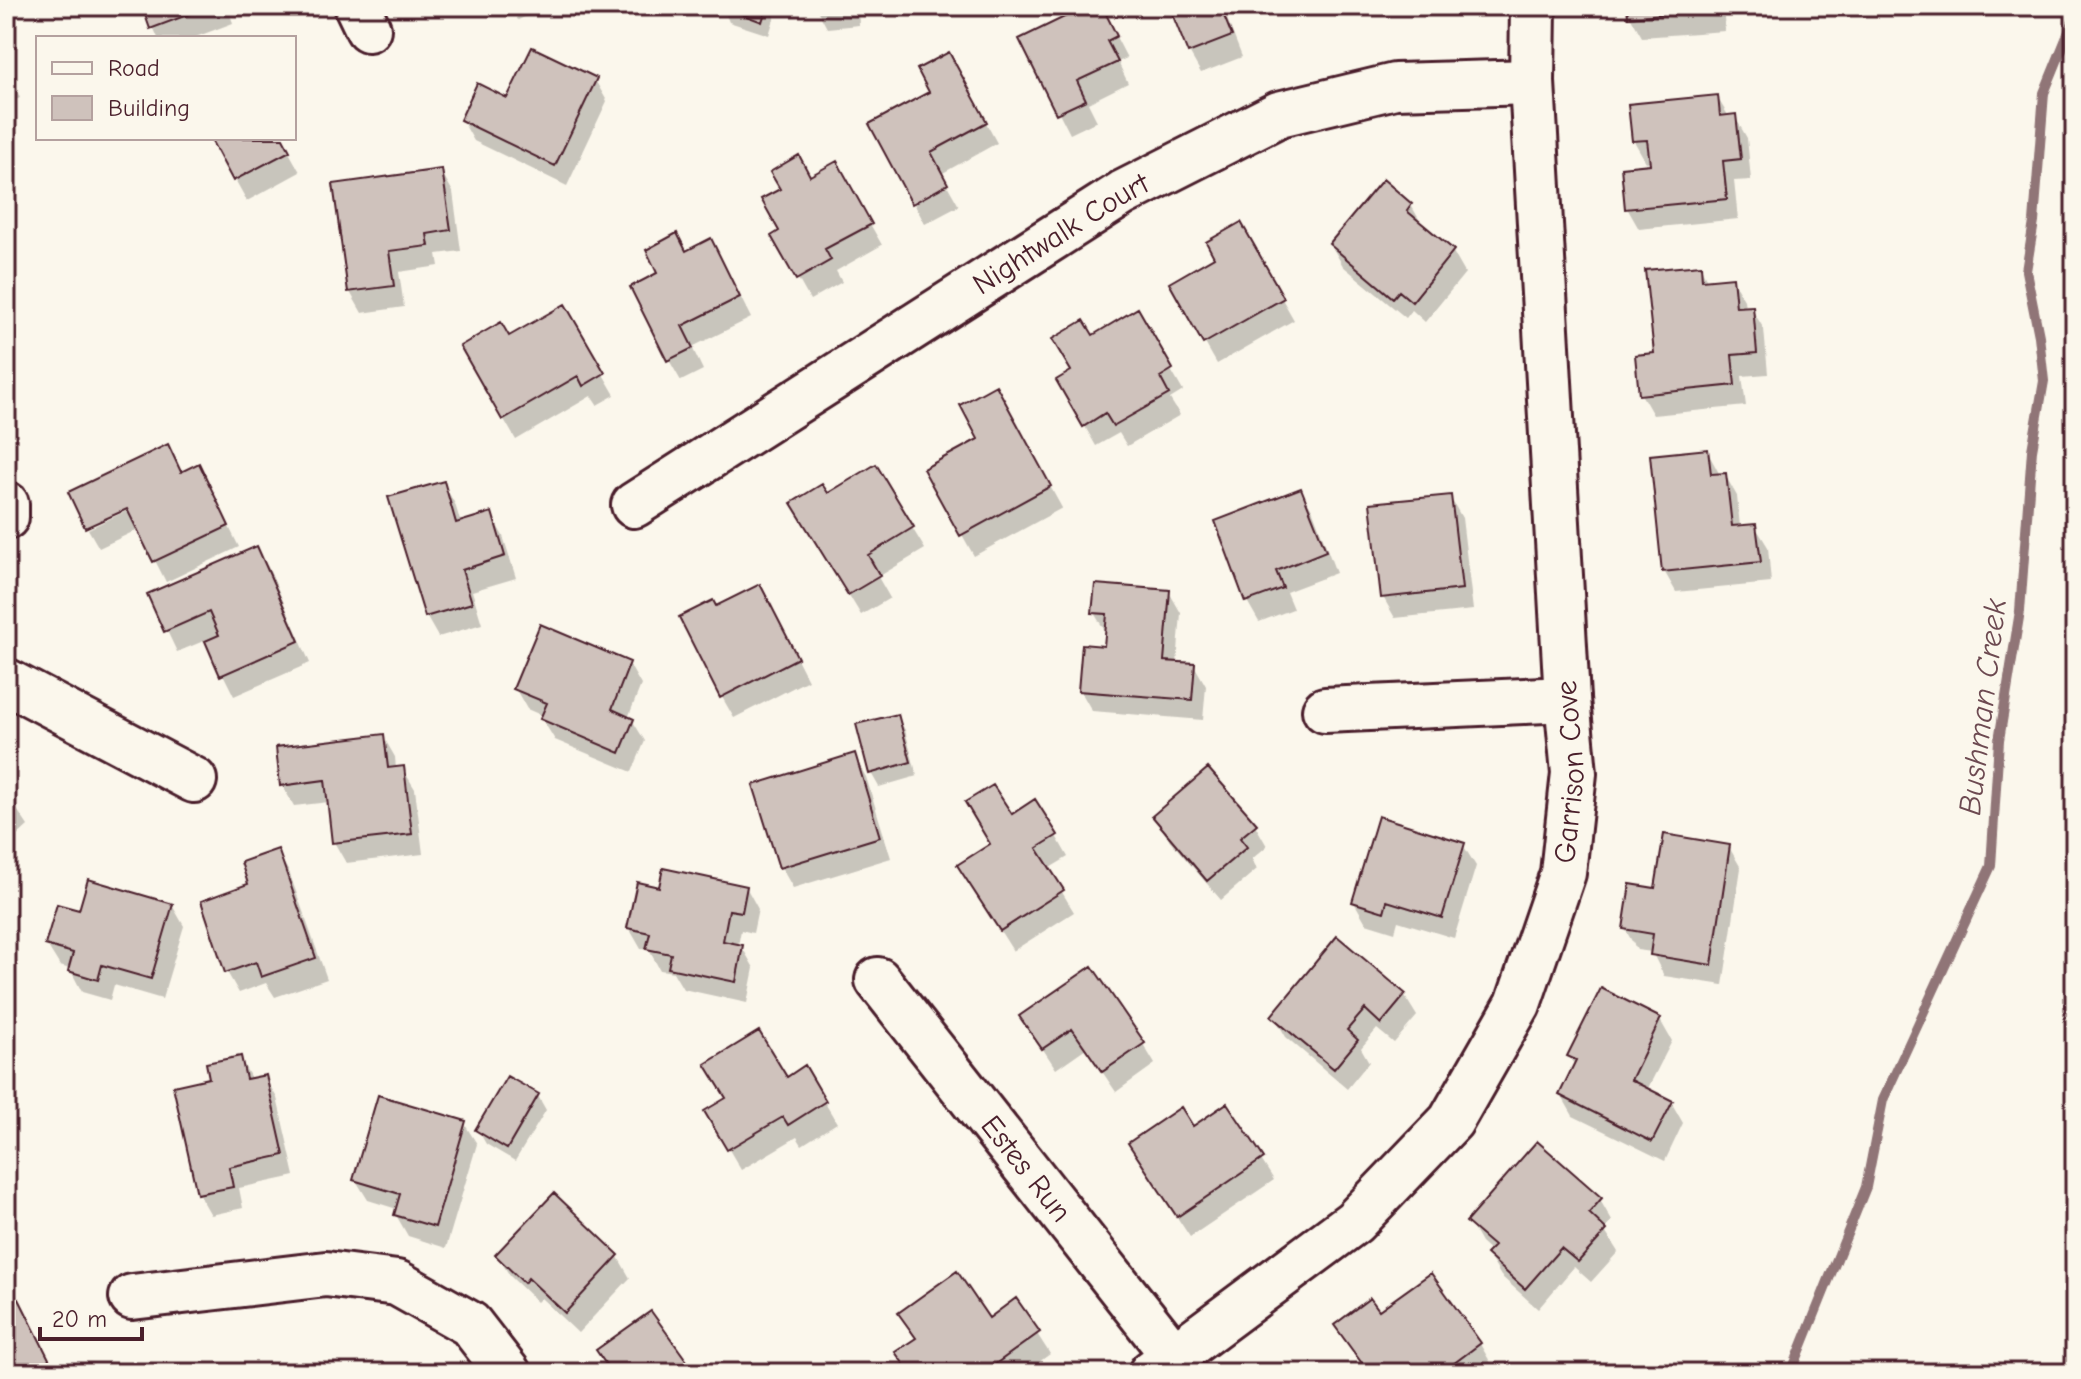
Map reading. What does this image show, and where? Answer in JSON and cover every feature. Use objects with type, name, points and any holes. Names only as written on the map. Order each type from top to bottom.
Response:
[{"type":"street","name":"Garrison Cove","points":[[1162,1364],[1354,1222],[1451,1121],[1518,1004],[1563,873],[1574,773],[1567,699],[1532,82],[1533,6]]},
{"type":"street","name":"Nightwalk Court","points":[[634,505],[1123,193],[1279,114],[1395,86],[1532,82]]},
{"type":"street","points":[[6,504],[6,517]]},
{"type":"street","points":[[6,681],[194,780]]},
{"type":"street","points":[[1325,710],[1567,699]]},
{"type":"street","name":"Estes Run","points":[[878,980],[1162,1364]]},
{"type":"street","points":[[132,1297],[326,1274],[397,1283],[470,1324],[508,1373]]},
{"type":"building","points":[[142,6],[211,6],[150,29]]},
{"type":"building","points":[[720,6],[767,6],[762,22]]},
{"type":"building","points":[[1087,6],[1102,6],[1117,36],[1107,41],[1118,62],[1077,81],[1086,100],[1056,114],[1019,39]]},
{"type":"building","points":[[1169,6],[1220,6],[1232,36],[1188,53]]},
{"type":"building","points":[[1627,6],[1713,6],[1714,10],[1628,17]]},
{"type":"building","points":[[532,47],[597,78],[555,166],[460,120],[477,83],[507,98]]},
{"type":"building","points":[[949,52],[987,122],[931,152],[948,184],[912,204],[869,124],[929,92],[917,69]]},
{"type":"building","points":[[1718,95],[1720,116],[1736,114],[1741,159],[1723,161],[1727,199],[1625,209],[1621,167],[1650,164],[1647,140],[1632,141],[1628,104]]},
{"type":"building","points":[[211,140],[284,140],[290,151],[233,181]]},
{"type":"building","points":[[799,155],[810,176],[837,161],[872,224],[825,249],[831,260],[796,280],[771,236],[779,231],[761,199],[780,189],[770,172]]},
{"type":"building","points":[[442,169],[451,230],[427,234],[429,246],[389,251],[394,286],[348,292],[333,184]]},
{"type":"building","points":[[1383,179],[1412,204],[1407,211],[1454,250],[1412,302],[1399,291],[1393,298],[1329,244]]},
{"type":"building","points":[[1241,222],[1284,298],[1203,344],[1169,283],[1214,257],[1206,242]]},
{"type":"building","points":[[677,233],[686,251],[711,238],[740,297],[682,326],[693,348],[667,361],[630,287],[657,273],[646,250]]},
{"type":"building","points":[[1701,265],[1702,280],[1733,277],[1736,307],[1753,306],[1757,353],[1732,355],[1735,385],[1639,395],[1635,355],[1654,353],[1645,270]]},
{"type":"building","points":[[565,304],[605,373],[583,386],[578,376],[502,420],[460,346],[501,322],[509,336]]},
{"type":"building","points":[[1138,308],[1173,369],[1160,377],[1169,394],[1113,426],[1105,413],[1083,427],[1056,380],[1071,371],[1052,339],[1084,320],[1093,335]]},
{"type":"building","points":[[996,385],[1051,486],[960,536],[923,469],[978,439],[960,405]]},
{"type":"building","points":[[168,444],[181,472],[199,463],[229,526],[153,562],[127,509],[85,528],[68,492]]},
{"type":"building","points":[[1708,449],[1711,474],[1726,473],[1732,526],[1756,524],[1761,562],[1662,572],[1650,455]]},
{"type":"building","points":[[876,464],[914,527],[868,555],[880,576],[848,595],[791,503],[822,484],[828,493]]},
{"type":"building","points":[[444,481],[456,523],[492,512],[505,556],[462,570],[472,603],[425,617],[388,497]]},
{"type":"building","points":[[1301,488],[1326,551],[1276,571],[1283,588],[1245,602],[1215,521]]},
{"type":"building","points":[[1451,495],[1462,589],[1381,598],[1370,503]]},
{"type":"building","points":[[257,546],[299,641],[220,676],[205,641],[219,635],[209,612],[164,632],[147,594]]},
{"type":"building","points":[[760,584],[798,658],[720,698],[679,617],[713,600],[716,606]]},
{"type":"building","points":[[1095,584],[1170,590],[1164,661],[1195,663],[1192,700],[1078,691],[1082,644],[1104,646],[1107,614],[1092,613]]},
{"type":"building","points":[[540,624],[630,662],[612,709],[634,719],[620,753],[540,719],[547,703],[513,689]]},
{"type":"building","points":[[898,714],[911,762],[869,774],[856,724]]},
{"type":"building","points":[[384,734],[388,768],[404,766],[412,834],[332,843],[325,780],[280,786],[276,747]]},
{"type":"building","points":[[855,753],[880,837],[779,868],[753,785]]},
{"type":"building","points":[[1208,768],[1257,824],[1240,838],[1247,847],[1207,881],[1152,816]]},
{"type":"building","points":[[993,785],[1012,814],[1035,799],[1058,835],[1037,848],[1064,890],[1000,931],[957,865],[990,844],[965,802]]},
{"type":"building","points":[[1378,816],[1465,843],[1442,918],[1387,901],[1384,912],[1352,902]]},
{"type":"building","points":[[1664,834],[1730,845],[1712,965],[1650,955],[1653,934],[1623,929],[1630,884],[1655,888]]},
{"type":"building","points":[[278,849],[316,958],[261,977],[256,962],[225,973],[201,901],[248,884],[241,862]]},
{"type":"building","points":[[663,868],[747,886],[742,912],[729,910],[723,941],[743,945],[736,982],[668,968],[671,954],[646,949],[650,933],[627,928],[637,882],[659,887]]},
{"type":"building","points":[[88,879],[173,904],[151,979],[102,965],[98,980],[68,971],[73,953],[45,945],[57,904],[79,910]]},
{"type":"building","points":[[1337,936],[1406,994],[1381,1024],[1365,1009],[1347,1030],[1358,1040],[1334,1069],[1271,1016]]},
{"type":"building","points":[[1092,966],[1145,1043],[1102,1072],[1072,1029],[1042,1049],[1019,1016]]},
{"type":"building","points":[[1601,988],[1661,1018],[1631,1080],[1673,1101],[1652,1142],[1559,1095],[1576,1060],[1567,1056]]},
{"type":"building","points":[[759,1031],[787,1077],[805,1065],[826,1101],[788,1125],[783,1117],[727,1150],[704,1111],[726,1098],[705,1064]]},
{"type":"building","points":[[241,1056],[246,1079],[266,1075],[284,1155],[229,1167],[233,1187],[197,1194],[173,1086],[209,1078],[206,1063]]},
{"type":"building","points":[[507,1076],[539,1094],[507,1149],[475,1130]]},
{"type":"building","points":[[378,1095],[466,1121],[435,1227],[394,1215],[400,1194],[353,1180]]},
{"type":"building","points":[[1227,1103],[1264,1158],[1177,1217],[1128,1143],[1181,1107],[1193,1126]]},
{"type":"building","points":[[1537,1141],[1602,1198],[1589,1213],[1607,1230],[1578,1262],[1561,1248],[1525,1289],[1486,1254],[1494,1246],[1466,1222]]},
{"type":"building","points":[[554,1193],[619,1255],[565,1313],[528,1278],[524,1283],[495,1255]]},
{"type":"building","points":[[957,1271],[989,1318],[1016,1298],[1040,1332],[983,1373],[942,1373],[936,1365],[925,1373],[910,1373],[895,1352],[916,1338],[898,1313]]},
{"type":"building","points":[[1431,1273],[1481,1343],[1441,1373],[1386,1373],[1383,1368],[1369,1373],[1334,1325],[1370,1298],[1379,1310]]},
{"type":"building","points":[[19,1299],[56,1373],[6,1373],[6,1305]]},
{"type":"building","points":[[651,1311],[689,1364],[676,1373],[612,1373],[596,1350]]},
{"type":"waterway","name":"Bushman Creek","points":[[1791,1373],[1866,1187],[1883,1100],[1991,866],[1999,740],[2020,611],[2032,450],[2044,381],[2026,271],[2034,222],[2044,93],[2075,17]]}]
